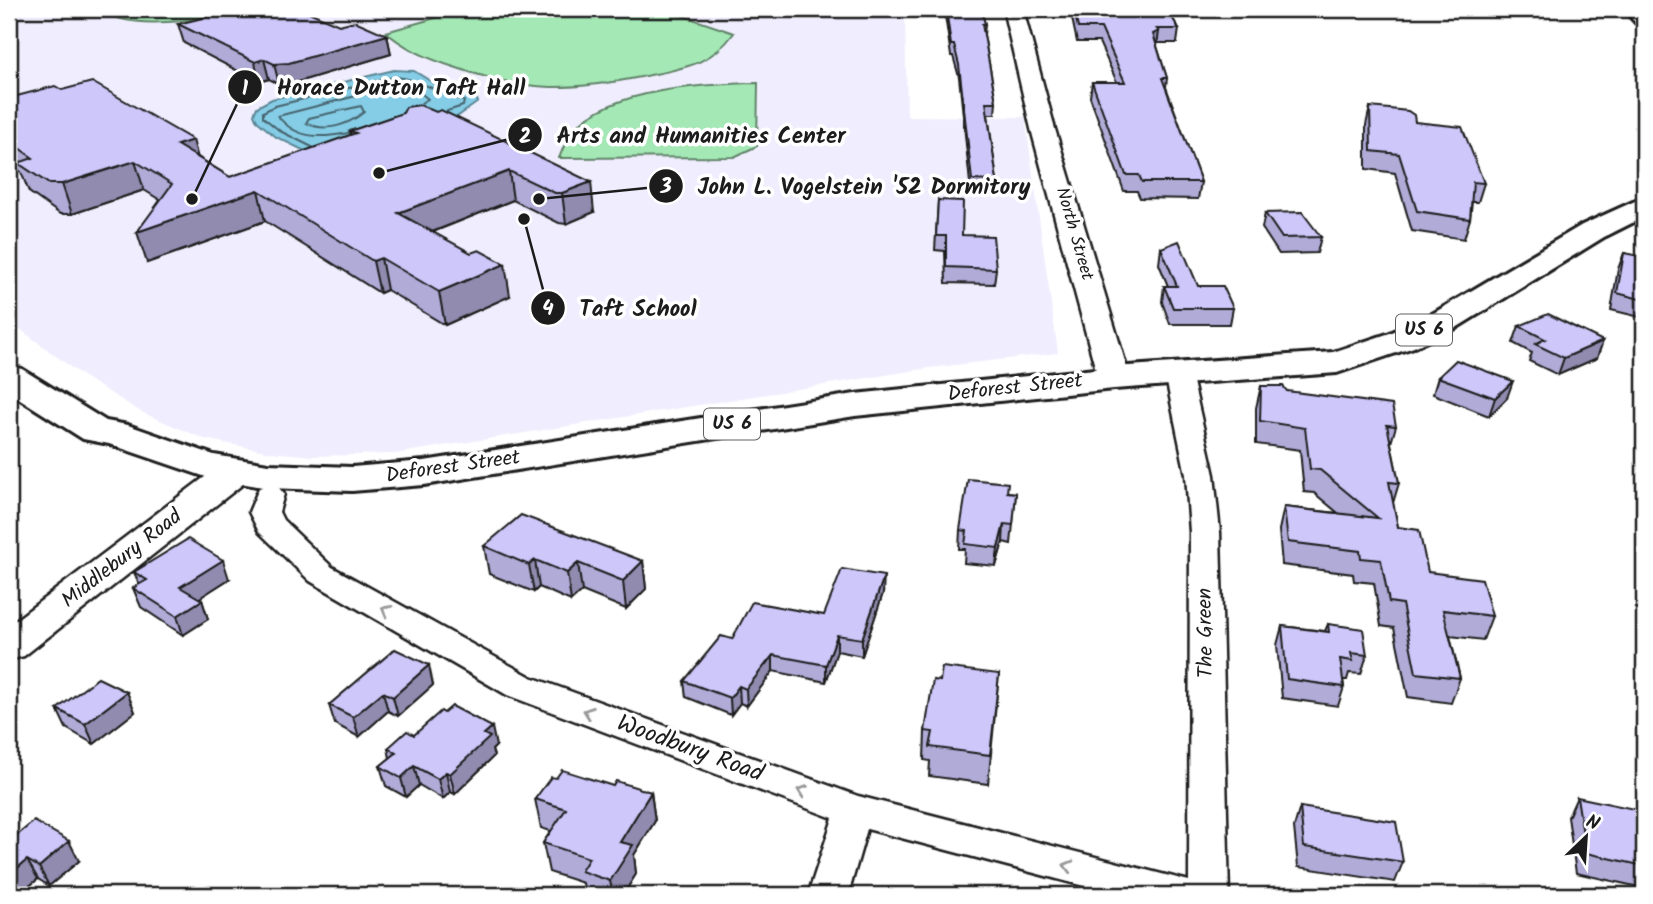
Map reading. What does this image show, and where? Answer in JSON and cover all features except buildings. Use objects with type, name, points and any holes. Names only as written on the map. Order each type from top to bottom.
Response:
[{"type":"main road","points":[[1634,9],[1644,18]]},
{"type":"main road","name":"Deforest Street","points":[[352,480],[424,473],[855,405],[1114,378],[1337,362],[1402,340],[1444,321],[1593,231],[1644,206]]},
{"type":"main road","name":"US 6","points":[[9,377],[96,432],[96,443],[109,452],[176,480],[352,480]]},
{"type":"main road","name":"US 6","points":[[224,480],[269,494],[324,491],[352,480]]},
{"type":"street","name":"North Street","points":[[1013,9],[1043,129],[1114,378]]},
{"type":"street","name":"The Green","points":[[1178,373],[1200,475],[1205,532],[1209,895]]},
{"type":"street","name":"Middlebury Road","points":[[9,646],[224,480]]},
{"type":"street","name":"Woodbury Road","points":[[269,494],[264,512],[270,525],[321,573],[519,686],[854,810],[1181,895]]},
{"type":"street","points":[[828,895],[854,810]]},
{"type":"shaded area","points":[[9,9],[905,9],[907,116],[1025,117],[1058,353],[929,368],[394,454],[313,456],[270,452],[204,439],[141,412],[84,377],[9,321]]},
{"type":"green space","points":[[101,9],[271,9],[157,22],[115,17]]},
{"type":"green space","points":[[467,9],[663,9],[734,33],[716,52],[695,64],[595,85],[551,87],[507,82],[447,65],[410,49],[386,32]]},
{"type":"green space","points":[[758,83],[757,146],[734,157],[559,158],[574,129],[591,115],[611,105],[635,97],[687,87]]},
{"type":"water","points":[[394,70],[414,71],[442,88],[475,95],[478,102],[454,119],[311,154],[276,137],[257,121],[254,114],[257,107],[272,99]]},
{"type":"place","name":"Arts and Humanities Center","points":[[379,173]]},
{"type":"place","name":"Horace Dutton Taft Hall","points":[[192,199]]},
{"type":"place","name":"John L. Vogelstein '52 Dormitory","points":[[539,199]]},
{"type":"place","name":"Taft School","points":[[524,219]]}]
